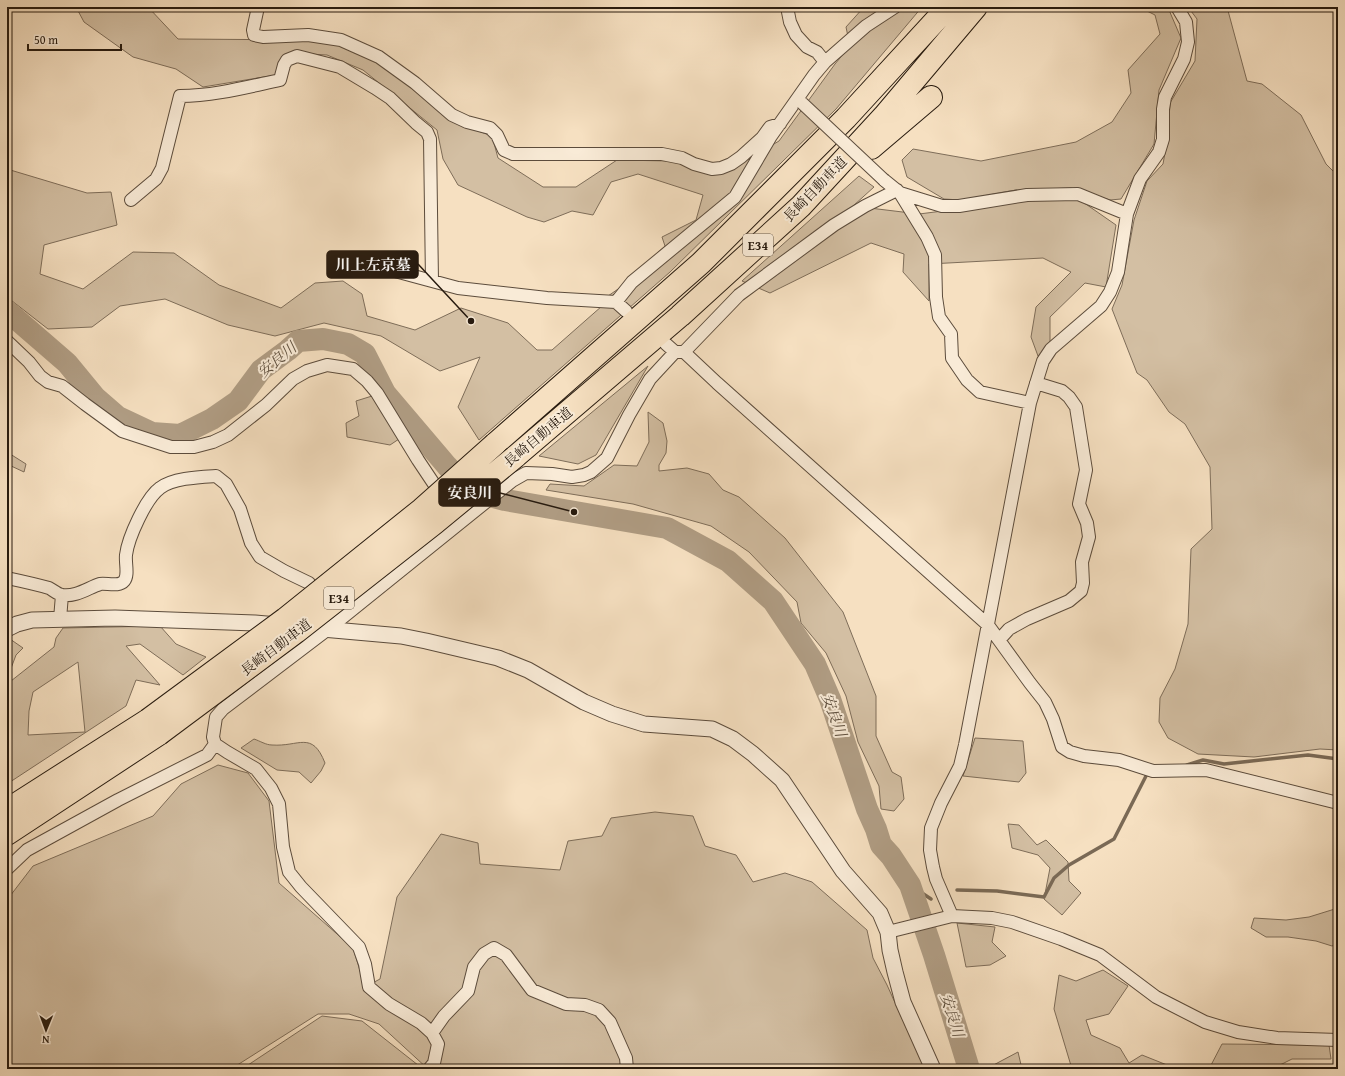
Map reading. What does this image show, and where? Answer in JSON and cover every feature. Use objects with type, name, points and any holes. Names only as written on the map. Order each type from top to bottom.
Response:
[{"type":"highway","points":[[912,47],[941,7]]},
{"type":"highway","name":"長崎自動車道","points":[[7,810],[153,727],[422,509],[700,263],[846,118],[948,7]]},
{"type":"highway","name":"長崎自動車道","points":[[7,834],[153,727],[296,632],[436,522],[515,457],[680,316],[802,206],[884,116],[976,7]]},
{"type":"highway","points":[[802,206],[931,97]]},
{"type":"street","points":[[258,7],[253,30],[254,36],[308,35],[341,40],[379,57],[415,83],[452,116],[467,122],[490,128],[497,135],[504,150],[513,154],[662,154],[682,158],[694,164],[712,169],[721,168],[731,164],[741,156],[762,138],[770,127],[780,124]]},
{"type":"street","points":[[787,7],[790,22],[796,35],[807,47],[817,52],[825,62]]},
{"type":"street","points":[[616,302],[632,282],[736,197],[780,124],[800,100],[825,62],[866,26],[894,7]]},
{"type":"street","points":[[949,916],[933,867],[930,850],[931,828],[941,803],[960,766],[965,745],[1030,403],[1043,361],[1051,349],[1101,306],[1110,292],[1118,272],[1127,214],[1140,179],[1159,152],[1163,139],[1163,109],[1165,97],[1186,53],[1188,42],[1186,22],[1177,7]]},
{"type":"street","points":[[131,200],[156,179],[162,168],[180,96],[193,96],[237,89],[280,80],[287,60],[297,56],[340,67],[390,98],[416,124],[427,132],[430,139],[432,281]]},
{"type":"street","points":[[800,100],[898,192],[927,237],[935,255],[936,297],[939,317],[951,334],[952,358],[967,380],[980,392],[1030,403]]},
{"type":"street","points":[[429,1069],[434,1063],[438,1044],[432,1033],[421,1023],[389,1004],[369,987],[365,964],[359,947],[301,887],[289,872],[283,847],[279,804],[271,788],[256,769],[226,752],[216,744],[213,737],[216,717],[223,709],[327,630],[512,481],[526,473],[552,474],[572,477],[584,476],[591,472],[607,458],[629,415],[650,380],[675,350],[739,295],[834,225],[865,206],[898,192],[942,206],[959,206],[1027,195],[1078,194],[1127,214]]},
{"type":"street","points":[[364,265],[369,264],[458,288],[547,298],[616,302],[626,311]]},
{"type":"street","points":[[7,341],[29,362],[40,376],[48,382],[62,386],[122,431],[171,447],[194,447],[213,442],[228,435],[266,405],[293,379],[307,371],[327,365],[353,369],[367,381],[377,393],[434,484],[445,496],[467,510],[475,512]]},
{"type":"street","points":[[675,350],[717,383],[988,624],[1044,702],[1053,719],[1062,747],[1070,752],[1084,756],[1119,760],[1153,771],[1206,770],[1338,803]]},
{"type":"street","points":[[999,640],[1009,629],[1027,619],[1069,601],[1081,591],[1083,583],[1082,562],[1089,537],[1087,522],[1078,504],[1086,470],[1076,407],[1069,397],[1062,391],[1036,383]]},
{"type":"street","points":[[7,578],[49,588],[62,595],[83,592],[100,584],[120,584],[125,581],[127,570],[125,561],[137,521],[147,503],[160,488],[176,481],[195,477],[216,476],[226,484],[240,509],[251,543],[260,557],[309,583]]},
{"type":"street","points":[[60,619],[62,595]]},
{"type":"street","points":[[7,629],[17,624],[32,620],[115,618],[255,623],[401,636],[498,658],[528,670],[584,702],[618,716],[644,724],[712,729],[733,739],[782,780],[843,871],[894,930]]},
{"type":"street","points":[[7,869],[27,850],[118,800],[207,755],[216,744]]},
{"type":"street","points":[[894,930],[949,916],[992,918],[1012,922],[1061,939],[1100,955],[1156,997],[1205,1022],[1238,1032],[1277,1038],[1338,1040]]},
{"type":"street","points":[[894,930],[890,950],[903,1002],[933,1069]]},
{"type":"street","points":[[432,1033],[444,1016],[468,991],[474,968],[484,954],[494,948],[506,955],[532,990],[566,1004],[585,1005],[599,1010],[610,1022],[626,1058],[627,1069]]},
{"type":"shaded area","points":[[76,7],[148,7],[178,39],[312,40],[342,45],[377,60],[453,122],[492,136],[498,158],[543,187],[576,187],[617,160],[670,161],[711,172],[728,171],[779,141],[835,64],[850,46],[846,27],[864,7],[922,7],[836,109],[670,272],[479,440],[458,407],[480,357],[440,371],[381,336],[324,323],[275,336],[228,325],[165,299],[120,306],[92,327],[48,329],[7,297],[7,169],[87,193],[111,192],[117,225],[44,245],[40,274],[83,289],[133,252],[174,253],[219,285],[281,308],[315,283],[343,281],[362,294],[367,316],[415,330],[461,308],[508,323],[537,350],[552,350],[602,306],[608,296],[621,287],[665,246],[662,237],[696,220],[703,195],[638,174],[611,182],[593,215],[572,211],[544,222],[527,217],[458,185],[443,159],[437,130],[363,70],[327,55],[291,53],[276,75],[203,87],[176,69],[133,57],[84,22]]},
{"type":"shaded area","points":[[1139,7],[1166,7],[1169,10],[1181,38],[1159,90],[1154,144],[1121,199],[1110,200],[1071,188],[1016,190],[961,200],[944,199],[907,177],[902,160],[913,149],[981,161],[1076,142],[1112,122],[1131,93],[1128,70],[1160,34],[1155,15]]},
{"type":"shaded area","points":[[1188,7],[1227,7],[1247,81],[1262,84],[1301,115],[1326,164],[1338,176],[1338,750],[1320,749],[1254,757],[1198,754],[1168,738],[1159,722],[1160,698],[1175,669],[1188,624],[1191,549],[1212,529],[1210,467],[1185,424],[1169,412],[1147,380],[1137,373],[1112,309],[1122,285],[1134,220],[1147,181],[1163,164],[1168,136],[1170,103],[1195,61],[1197,19]]},
{"type":"shaded area","points":[[859,176],[874,187],[853,206],[919,214],[1030,200],[1080,200],[1116,225],[1106,287],[1085,283],[1050,317],[1050,345],[1038,356],[1031,337],[1036,307],[1071,272],[1043,258],[929,264],[929,301],[903,272],[904,254],[871,243],[770,293],[742,281]]},
{"type":"shaded area","points":[[648,366],[596,455],[578,464],[539,456]]},
{"type":"shaded area","points":[[372,396],[399,439],[390,445],[347,437],[346,423],[359,416],[356,401]]},
{"type":"shaded area","points":[[648,412],[663,423],[667,441],[666,453],[659,465],[659,471],[687,468],[709,474],[723,490],[739,497],[785,538],[843,612],[876,696],[876,736],[892,772],[901,777],[904,799],[894,811],[881,809],[879,786],[858,742],[846,696],[826,653],[801,623],[797,602],[749,552],[711,526],[633,504],[546,490],[550,484],[584,486],[614,465],[637,466],[649,442]]},
{"type":"shaded area","points":[[7,452],[26,464],[24,472],[9,465],[7,466]]},
{"type":"shaded area","points":[[160,626],[176,644],[206,657],[183,675],[140,644],[126,646],[160,685],[136,680],[126,706],[7,784],[7,679],[11,681],[54,647],[56,638],[63,628]],"holes":[[[78,662],[85,732],[28,735],[29,711],[33,692]]]},
{"type":"shaded area","points":[[10,639],[23,648],[16,655],[7,679],[7,641]]},
{"type":"shaded area","points":[[975,738],[1023,741],[1026,773],[1019,782],[963,776]]},
{"type":"shaded area","points":[[254,739],[265,744],[272,745],[304,742],[310,743],[320,753],[325,763],[321,771],[311,783],[299,772],[277,770],[241,748]]},
{"type":"shaded area","points":[[218,765],[248,773],[269,801],[279,883],[353,948],[365,987],[380,979],[397,897],[441,834],[478,843],[480,864],[560,870],[568,841],[602,836],[611,818],[655,812],[693,816],[705,846],[736,855],[753,882],[785,873],[812,882],[867,930],[873,958],[887,985],[925,1069],[428,1069],[379,1024],[349,1014],[318,1014],[231,1069],[7,1069],[7,900],[33,866],[153,816],[181,784]]},
{"type":"shaded area","points":[[1008,824],[1019,825],[1037,845],[1046,840],[1068,862],[1069,881],[1081,893],[1062,915],[1044,899],[1050,868],[1038,855],[1012,848]]},
{"type":"shaded area","points":[[1338,908],[1338,944],[1332,946],[1316,941],[1288,937],[1266,937],[1251,928],[1254,918],[1286,920],[1309,917]]},
{"type":"shaded area","points":[[957,923],[995,927],[992,942],[1006,956],[990,965],[966,967]]},
{"type":"shaded area","points":[[1103,970],[1128,986],[1109,1014],[1086,1020],[1091,1035],[1120,1048],[1129,1063],[1142,1055],[1177,1069],[1142,1069],[1139,1065],[1134,1069],[1116,1069],[1105,1066],[1093,1069],[1072,1069],[1054,1009],[1059,975],[1076,981]]},
{"type":"shaded area","points":[[322,1016],[362,1021],[423,1069],[242,1069]]},
{"type":"shaded area","points":[[1222,1044],[1329,1045],[1331,1059],[1292,1059],[1272,1069],[1209,1069]]},
{"type":"shaded area","points":[[1018,1052],[1022,1069],[986,1069]]},
{"type":"waterway","name":"安良川","points":[[7,311],[67,363],[95,397],[118,417],[152,433],[180,435],[212,419],[238,401],[261,370],[298,341],[323,339],[348,344],[365,354],[385,393],[470,491],[505,500],[667,528],[728,561],[773,601],[815,664],[830,699],[867,809],[881,845],[891,856],[910,885],[934,955],[969,1069]]},
{"type":"waterway","points":[[1187,765],[1203,760],[1224,764],[1308,755],[1338,759]]},
{"type":"waterway","points":[[957,890],[997,891],[1044,897],[1054,878],[1069,865],[1114,839],[1146,776]]},
{"type":"waterway","points":[[910,885],[931,899]]},
{"type":"place","name":"川上左京墓","points":[[471,321]]},
{"type":"place","name":"安良川","points":[[574,512]]}]
